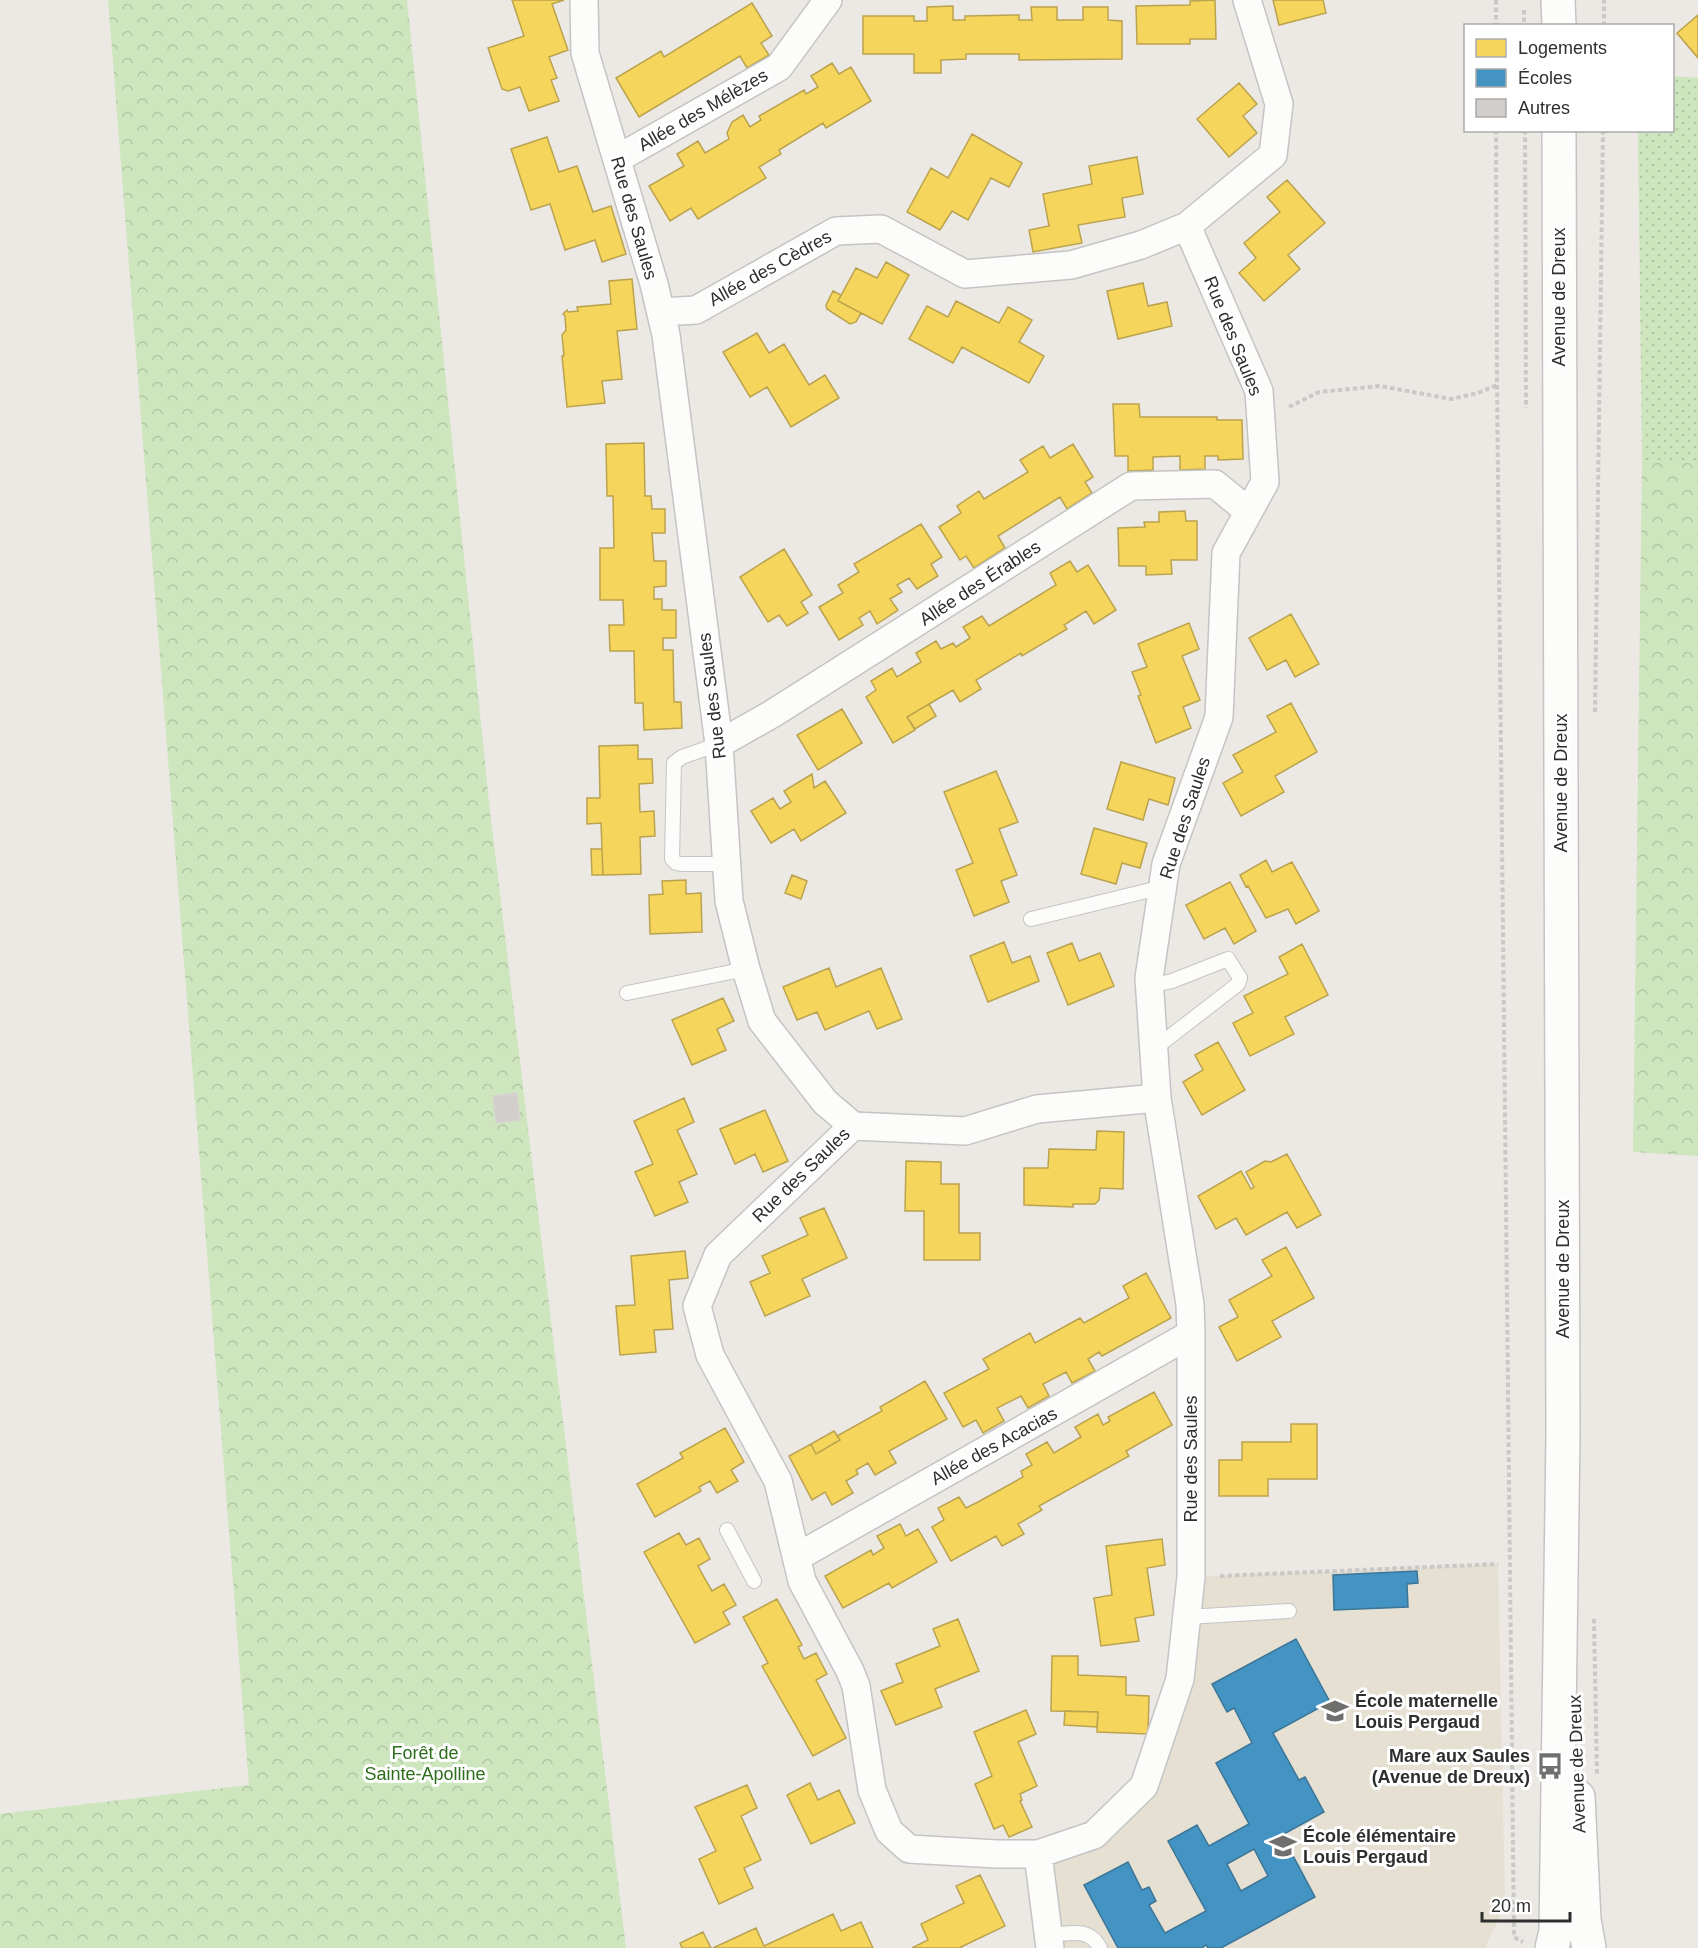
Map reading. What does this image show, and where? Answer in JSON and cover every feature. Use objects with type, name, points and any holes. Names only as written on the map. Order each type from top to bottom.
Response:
[{"type":"main road","points":[[1558,0],[1558,24]]},
{"type":"main road","name":"Avenue de Dreux","points":[[1541,1947],[1556,1931],[1563,1435],[1559,132]]},
{"type":"main road","name":"Avenue de Dreux","points":[[1563,1435],[1583,1908],[1589,1948]]},
{"type":"street","name":"Rue des Saules","points":[[584,0],[585,53],[666,335],[719,744],[729,901],[762,1021],[825,1102],[853,1126],[718,1255],[697,1306],[710,1355],[778,1481],[802,1581],[856,1686],[872,1790],[889,1831],[909,1849],[1038,1854],[1094,1836],[1144,1786],[1180,1679],[1191,1577],[1190,1304],[1157,1098],[1149,978],[1166,864],[1219,717],[1226,553],[1265,482],[1259,391],[1187,226]]},
{"type":"street","name":"Allée des Mélèzes","points":[[617,159],[779,67],[828,0]]},
{"type":"street","points":[[1187,226],[1273,155],[1279,104],[1247,0]]},
{"type":"street","name":"Allée des Cèdres","points":[[661,312],[696,310],[836,231],[881,229],[965,274],[1071,265],[1141,245],[1187,226]]},
{"type":"street","name":"Allée des Érables","points":[[719,744],[772,714],[1131,486],[1215,484],[1248,511]]},
{"type":"street","points":[[853,1126],[965,1131],[1037,1109],[1157,1098]]},
{"type":"street","name":"Allée des Acacias","points":[[796,1557],[1191,1334]]},
{"type":"street","points":[[1038,1854],[1049,1941]]},
{"type":"lane","points":[[719,744],[682,757],[674,763],[672,859],[681,864],[726,864]]},
{"type":"lane","points":[[1031,919],[1163,887]]},
{"type":"lane","points":[[1149,978],[1163,983],[1172,981],[1228,959],[1240,978],[1238,984],[1154,1049]]},
{"type":"lane","points":[[627,993],[746,969]]},
{"type":"lane","points":[[727,1530],[754,1581]]},
{"type":"lane","points":[[1186,1617],[1289,1611]]},
{"type":"lane","points":[[1049,1941],[1086,1933],[1092,1936],[1100,1948]]},
{"type":"path","points":[[1496,0],[1496,24]]},
{"type":"path","points":[[1524,0],[1524,24]]},
{"type":"path","points":[[1604,0],[1604,24]]},
{"type":"path","points":[[1496,132],[1514,1937],[1541,1947]]},
{"type":"path","points":[[1261,421],[1319,392],[1380,386],[1451,399],[1478,393],[1497,384]]},
{"type":"path","points":[[1191,1577],[1498,1564]]},
{"type":"shaded area","points":[[1498,1564],[1505,1905],[1485,1948],[1050,1948],[1038,1854],[1094,1835],[1144,1786],[1191,1577]]},
{"type":"green space","name":"Forêt de Sainte-Apolline","points":[[108,0],[407,0],[489,802],[626,1948],[0,1948],[0,1814],[249,1785]]},
{"type":"green space","points":[[1674,76],[1698,78],[1698,463],[1642,460],[1638,132],[1674,132]]},
{"type":"green space","points":[[1642,460],[1698,463],[1698,1156],[1633,1152]]},
{"type":"building: Logements","points":[[512,0],[564,0],[552,4],[568,50],[549,57],[557,78],[551,80],[559,101],[529,111],[520,87],[508,91],[502,89],[488,48],[524,36]]},
{"type":"building: Logements","points":[[1215,0],[1216,39],[1190,39],[1190,44],[1137,44],[1136,6],[1190,5],[1190,1]]},
{"type":"building: Logements","points":[[1273,0],[1323,0],[1326,13],[1279,25]]},
{"type":"building: Logements","points":[[752,3],[772,36],[761,43],[769,55],[747,68],[740,56],[639,117],[616,78],[661,51],[664,57]]},
{"type":"building: Logements","points":[[953,6],[953,20],[965,20],[965,16],[1019,15],[1019,20],[1032,20],[1031,7],[1057,7],[1057,20],[1083,20],[1083,7],[1108,7],[1108,20],[1122,21],[1122,59],[1019,60],[1019,54],[966,54],[966,59],[941,60],[941,73],[914,73],[914,54],[863,54],[863,16],[914,16],[914,21],[927,21],[927,7]]},
{"type":"building: Logements","points":[[1698,15],[1698,58],[1677,33]]},
{"type":"building: Logements","points":[[832,63],[839,74],[851,67],[871,101],[826,128],[823,123],[779,150],[781,154],[759,167],[766,178],[698,219],[691,208],[670,221],[649,186],[684,166],[677,154],[698,141],[705,153],[729,139],[727,133],[732,122],[743,115],[750,127],[761,120],[759,116],[804,90],[806,94],[818,87],[811,76]]},
{"type":"building: Logements","points":[[1239,83],[1257,104],[1243,116],[1257,133],[1229,157],[1197,119]]},
{"type":"building: Logements","points":[[972,134],[1022,163],[1009,187],[991,178],[968,220],[952,211],[940,230],[907,212],[931,168],[948,178]]},
{"type":"building: Logements","points":[[547,137],[559,172],[577,166],[593,212],[611,206],[626,254],[602,262],[595,240],[565,250],[550,204],[531,210],[511,149]]},
{"type":"building: Logements","points":[[1137,157],[1143,194],[1122,198],[1125,217],[1078,225],[1082,243],[1033,252],[1029,230],[1049,226],[1043,194],[1092,184],[1089,166]]},
{"type":"building: Logements","points":[[1287,180],[1325,223],[1288,255],[1300,269],[1264,301],[1239,273],[1256,258],[1244,243],[1280,212],[1267,197]]},
{"type":"building: Logements","points":[[886,262],[909,275],[882,324],[838,301],[856,268],[877,278]]},
{"type":"building: Logements","points":[[632,279],[637,329],[617,331],[622,379],[602,381],[605,403],[567,407],[562,356],[564,356],[562,335],[566,330],[563,314],[567,310],[568,312],[578,311],[577,307],[611,304],[609,281]]},
{"type":"building: Logements","points":[[1143,283],[1148,306],[1167,302],[1172,326],[1118,339],[1107,291]]},
{"type":"building: Logements","points":[[833,291],[841,295],[838,301],[861,313],[856,322],[850,324],[827,309],[826,305]]},
{"type":"building: Logements","points":[[956,301],[999,323],[1008,307],[1032,320],[1019,342],[1044,356],[1029,383],[962,347],[953,363],[909,339],[927,306],[948,317]]},
{"type":"building: Logements","points":[[757,333],[769,353],[784,344],[809,385],[825,375],[839,398],[791,427],[767,387],[750,397],[723,352]]},
{"type":"building: Logements","points":[[1113,404],[1139,404],[1140,417],[1217,417],[1217,420],[1242,420],[1243,459],[1218,460],[1218,456],[1205,456],[1205,469],[1180,470],[1180,456],[1153,457],[1153,470],[1128,471],[1128,456],[1115,456]]},
{"type":"building: Logements","points":[[644,443],[645,496],[651,496],[652,509],[665,509],[665,533],[652,533],[654,561],[666,561],[666,586],[654,587],[654,599],[662,599],[662,610],[676,610],[676,638],[663,638],[663,650],[673,650],[674,702],[681,702],[682,728],[644,730],[643,703],[635,703],[634,651],[610,651],[609,625],[624,625],[623,600],[600,600],[600,548],[614,548],[613,496],[607,496],[606,444]]},
{"type":"building: Logements","points":[[1073,444],[1093,477],[1085,482],[1092,493],[1067,509],[1060,497],[998,536],[1005,548],[974,568],[966,556],[960,560],[939,527],[961,513],[957,506],[979,491],[984,499],[1028,472],[1020,460],[1043,446],[1050,458]]},
{"type":"building: Logements","points":[[1185,511],[1186,521],[1197,521],[1197,560],[1171,560],[1172,574],[1146,575],[1146,566],[1119,566],[1118,528],[1145,527],[1144,522],[1159,522],[1159,512]]},
{"type":"building: Logements","points":[[921,524],[942,557],[931,564],[938,576],[917,589],[909,578],[897,585],[902,592],[890,599],[898,610],[877,624],[870,611],[859,618],[863,625],[839,640],[819,607],[843,593],[838,585],[859,572],[854,564]]},
{"type":"building: Logements","points":[[784,549],[812,595],[801,602],[808,613],[787,626],[779,615],[768,622],[740,577]]},
{"type":"building: Logements","points":[[1070,561],[1077,572],[1088,565],[1116,610],[1094,624],[1086,611],[1064,625],[1067,629],[976,680],[981,689],[960,702],[953,690],[907,717],[915,730],[893,743],[866,697],[876,690],[871,681],[892,668],[897,677],[921,662],[916,653],[936,641],[941,649],[953,643],[956,647],[970,638],[963,627],[982,616],[989,626],[1056,585],[1050,573]]},
{"type":"building: Logements","points":[[1291,614],[1319,664],[1295,677],[1286,660],[1267,670],[1249,638]]},
{"type":"building: Logements","points":[[1189,623],[1199,649],[1182,656],[1200,700],[1183,707],[1191,728],[1156,743],[1138,696],[1141,695],[1132,672],[1147,667],[1138,644]]},
{"type":"building: Logements","points":[[1291,703],[1317,752],[1275,776],[1284,792],[1241,816],[1223,783],[1243,772],[1233,755],[1276,732],[1267,716]]},
{"type":"building: Logements","points":[[929,704],[936,716],[915,729],[907,717]]},
{"type":"building: Logements","points":[[842,709],[862,743],[818,770],[797,735]]},
{"type":"building: Logements","points":[[638,745],[638,759],[652,759],[653,783],[639,784],[640,812],[654,811],[655,836],[640,837],[641,874],[603,875],[601,823],[587,824],[587,798],[600,798],[599,746]]},
{"type":"building: Logements","points":[[1121,762],[1175,778],[1168,805],[1149,799],[1143,820],[1107,809]]},
{"type":"building: Logements","points":[[996,771],[1018,822],[999,829],[1017,875],[1001,881],[1009,902],[974,916],[956,870],[973,863],[944,792]]},
{"type":"building: Logements","points":[[812,774],[814,788],[825,781],[846,813],[801,841],[794,829],[771,843],[751,811],[773,798],[780,809],[791,802],[784,791]]},
{"type":"building: Logements","points":[[1094,828],[1147,843],[1140,868],[1122,863],[1116,884],[1081,874]]},
{"type":"building: Logements","points":[[591,849],[602,849],[603,875],[592,875]]},
{"type":"building: Logements","points":[[1266,860],[1272,872],[1292,862],[1319,911],[1296,924],[1288,909],[1266,918],[1240,875]]},
{"type":"building: Logements","points":[[792,875],[807,881],[801,899],[785,893]]},
{"type":"building: Logements","points":[[686,880],[686,894],[701,893],[702,932],[650,934],[649,895],[663,894],[662,881]]},
{"type":"building: Logements","points":[[1230,882],[1256,931],[1234,944],[1225,928],[1204,939],[1186,905]]},
{"type":"building: Logements","points":[[1004,942],[1012,963],[1030,956],[1039,981],[988,1002],[970,956]]},
{"type":"building: Logements","points":[[1072,943],[1079,961],[1100,953],[1114,986],[1068,1005],[1047,953]]},
{"type":"building: Logements","points":[[1302,944],[1328,995],[1285,1017],[1294,1034],[1250,1056],[1233,1023],[1253,1013],[1244,996],[1288,974],[1279,957]]},
{"type":"building: Logements","points":[[829,968],[836,987],[881,968],[902,1019],[877,1029],[869,1011],[825,1030],[817,1012],[797,1020],[783,987]]},
{"type":"building: Logements","points":[[723,998],[734,1021],[717,1029],[726,1050],[692,1065],[672,1020]]},
{"type":"building: Logements","points":[[1218,1042],[1245,1090],[1202,1115],[1183,1082],[1203,1070],[1195,1055]]},
{"type":"building: Logements","points":[[684,1098],[694,1122],[677,1130],[697,1174],[679,1182],[688,1202],[655,1216],[635,1172],[653,1164],[634,1121]]},
{"type":"building: Logements","points":[[765,1110],[788,1161],[763,1172],[755,1154],[735,1164],[720,1129]]},
{"type":"building: Logements","points":[[1097,1131],[1124,1132],[1123,1189],[1100,1188],[1099,1200],[1095,1204],[1073,1204],[1073,1207],[1024,1205],[1024,1168],[1048,1168],[1049,1149],[1096,1150]]},
{"type":"building: Logements","points":[[1287,1154],[1321,1215],[1297,1228],[1287,1212],[1246,1235],[1236,1218],[1216,1229],[1198,1196],[1241,1171],[1251,1189],[1254,1187],[1246,1172],[1265,1161],[1271,1162]]},
{"type":"building: Logements","points":[[906,1161],[941,1162],[941,1184],[959,1184],[959,1233],[980,1233],[980,1260],[924,1260],[924,1211],[905,1211]]},
{"type":"building: Logements","points":[[824,1208],[847,1258],[802,1279],[810,1296],[765,1316],[750,1282],[770,1273],[762,1256],[808,1235],[800,1218]]},
{"type":"building: Logements","points":[[1286,1247],[1314,1298],[1272,1321],[1281,1337],[1237,1361],[1219,1327],[1238,1317],[1229,1300],[1272,1276],[1262,1260]]},
{"type":"building: Logements","points":[[685,1251],[688,1278],[669,1280],[673,1329],[654,1330],[656,1352],[620,1355],[616,1306],[635,1305],[631,1256]]},
{"type":"building: Logements","points":[[1146,1273],[1171,1318],[1102,1356],[1099,1352],[1088,1359],[1095,1371],[1072,1383],[1066,1372],[1043,1384],[1049,1396],[1028,1408],[1021,1396],[997,1408],[1004,1421],[983,1433],[976,1420],[963,1427],[944,1393],[989,1369],[983,1359],[1030,1333],[1035,1343],[1080,1318],[1084,1323],[1129,1298],[1123,1286]]},
{"type":"building: Logements","points":[[925,1381],[947,1419],[889,1451],[896,1463],[875,1475],[868,1463],[856,1470],[858,1474],[846,1481],[853,1493],[832,1505],[825,1492],[812,1500],[789,1456],[811,1444],[816,1454],[840,1440],[837,1436],[882,1411],[880,1407]]},
{"type":"building: Logements","points":[[1154,1392],[1172,1425],[1126,1451],[1129,1456],[1039,1506],[1042,1510],[1018,1524],[1024,1534],[1002,1546],[996,1536],[951,1561],[932,1527],[944,1520],[938,1508],[959,1497],[966,1508],[978,1502],[1023,1477],[1021,1471],[1032,1465],[1026,1454],[1047,1442],[1054,1453],[1081,1437],[1075,1427],[1098,1414],[1103,1425],[1110,1421],[1108,1417]]},
{"type":"building: Logements","points":[[1291,1424],[1317,1424],[1317,1479],[1268,1479],[1268,1496],[1219,1496],[1219,1460],[1242,1460],[1242,1442],[1291,1442]]},
{"type":"building: Logements","points":[[725,1428],[744,1462],[731,1470],[738,1481],[717,1493],[710,1481],[699,1487],[701,1491],[655,1517],[637,1484],[683,1458],[680,1453]]},
{"type":"building: Logements","points":[[834,1431],[840,1440],[816,1454],[811,1444]]},
{"type":"building: Logements","points":[[900,1524],[906,1536],[918,1529],[937,1562],[892,1588],[889,1583],[843,1608],[825,1576],[871,1550],[873,1555],[884,1548],[877,1536]]},
{"type":"building: Logements","points":[[679,1533],[686,1545],[699,1538],[710,1559],[698,1566],[705,1579],[712,1591],[724,1584],[736,1605],[723,1612],[730,1624],[695,1643],[644,1552]]},
{"type":"building: Logements","points":[[1162,1539],[1165,1565],[1147,1568],[1154,1615],[1135,1618],[1139,1641],[1101,1646],[1094,1598],[1112,1595],[1106,1546]]},
{"type":"building: Logements","points":[[777,1599],[802,1645],[798,1647],[804,1659],[816,1653],[827,1674],[816,1680],[846,1738],[813,1756],[762,1666],[768,1663],[743,1617]]},
{"type":"building: Logements","points":[[958,1619],[979,1671],[935,1689],[942,1707],[896,1725],[881,1691],[903,1682],[896,1664],[940,1646],[933,1629]]},
{"type":"building: Logements","points":[[1052,1656],[1078,1656],[1078,1675],[1126,1677],[1126,1695],[1149,1696],[1148,1734],[1097,1732],[1098,1712],[1051,1711]]},
{"type":"building: Logements","points":[[1026,1710],[1036,1734],[1018,1742],[1037,1786],[1020,1794],[1022,1800],[1020,1801],[1032,1827],[1009,1837],[1003,1825],[994,1829],[975,1784],[992,1776],[974,1732]]},
{"type":"building: Logements","points":[[1065,1711],[1098,1712],[1097,1727],[1064,1725]]},
{"type":"building: Logements","points":[[810,1783],[818,1800],[839,1790],[855,1823],[811,1844],[787,1795]]},
{"type":"building: Logements","points":[[747,1785],[757,1808],[741,1816],[761,1860],[744,1868],[753,1888],[719,1904],[699,1859],[716,1851],[695,1807]]},
{"type":"building: Logements","points":[[980,1875],[1005,1926],[962,1948],[912,1948],[928,1940],[921,1924],[964,1903],[956,1886]]},
{"type":"building: Logements","points":[[833,1914],[841,1931],[861,1922],[873,1948],[713,1948],[756,1928],[764,1946]]},
{"type":"building: Logements","points":[[703,1932],[711,1948],[682,1948],[680,1943]]},
{"type":"building: Écoles","points":[[1417,1571],[1418,1583],[1407,1584],[1408,1607],[1334,1610],[1333,1575]]},
{"type":"building: Écoles","points":[[1296,1639],[1330,1702],[1273,1733],[1299,1780],[1305,1777],[1324,1812],[1282,1835],[1315,1897],[1221,1948],[1208,1948],[1206,1945],[1202,1948],[1118,1948],[1084,1885],[1128,1862],[1142,1890],[1149,1887],[1156,1901],[1149,1905],[1165,1933],[1206,1911],[1168,1841],[1197,1825],[1209,1846],[1249,1824],[1216,1763],[1252,1743],[1234,1708],[1227,1712],[1212,1684]],"holes":[[[1254,1849],[1268,1876],[1241,1891],[1227,1864]]]},
{"type":"building: Autres","points":[[517,1093],[520,1120],[496,1123],[493,1096]]},
{"type":"place","name":"École maternelle Louis Pergaud","points":[[1335,1711]]},
{"type":"place","name":"Mare aux Saules (Avenue de Dreux)","points":[[1550,1766]]},
{"type":"place","name":"École élémentaire Louis Pergaud","points":[[1283,1846]]}]
